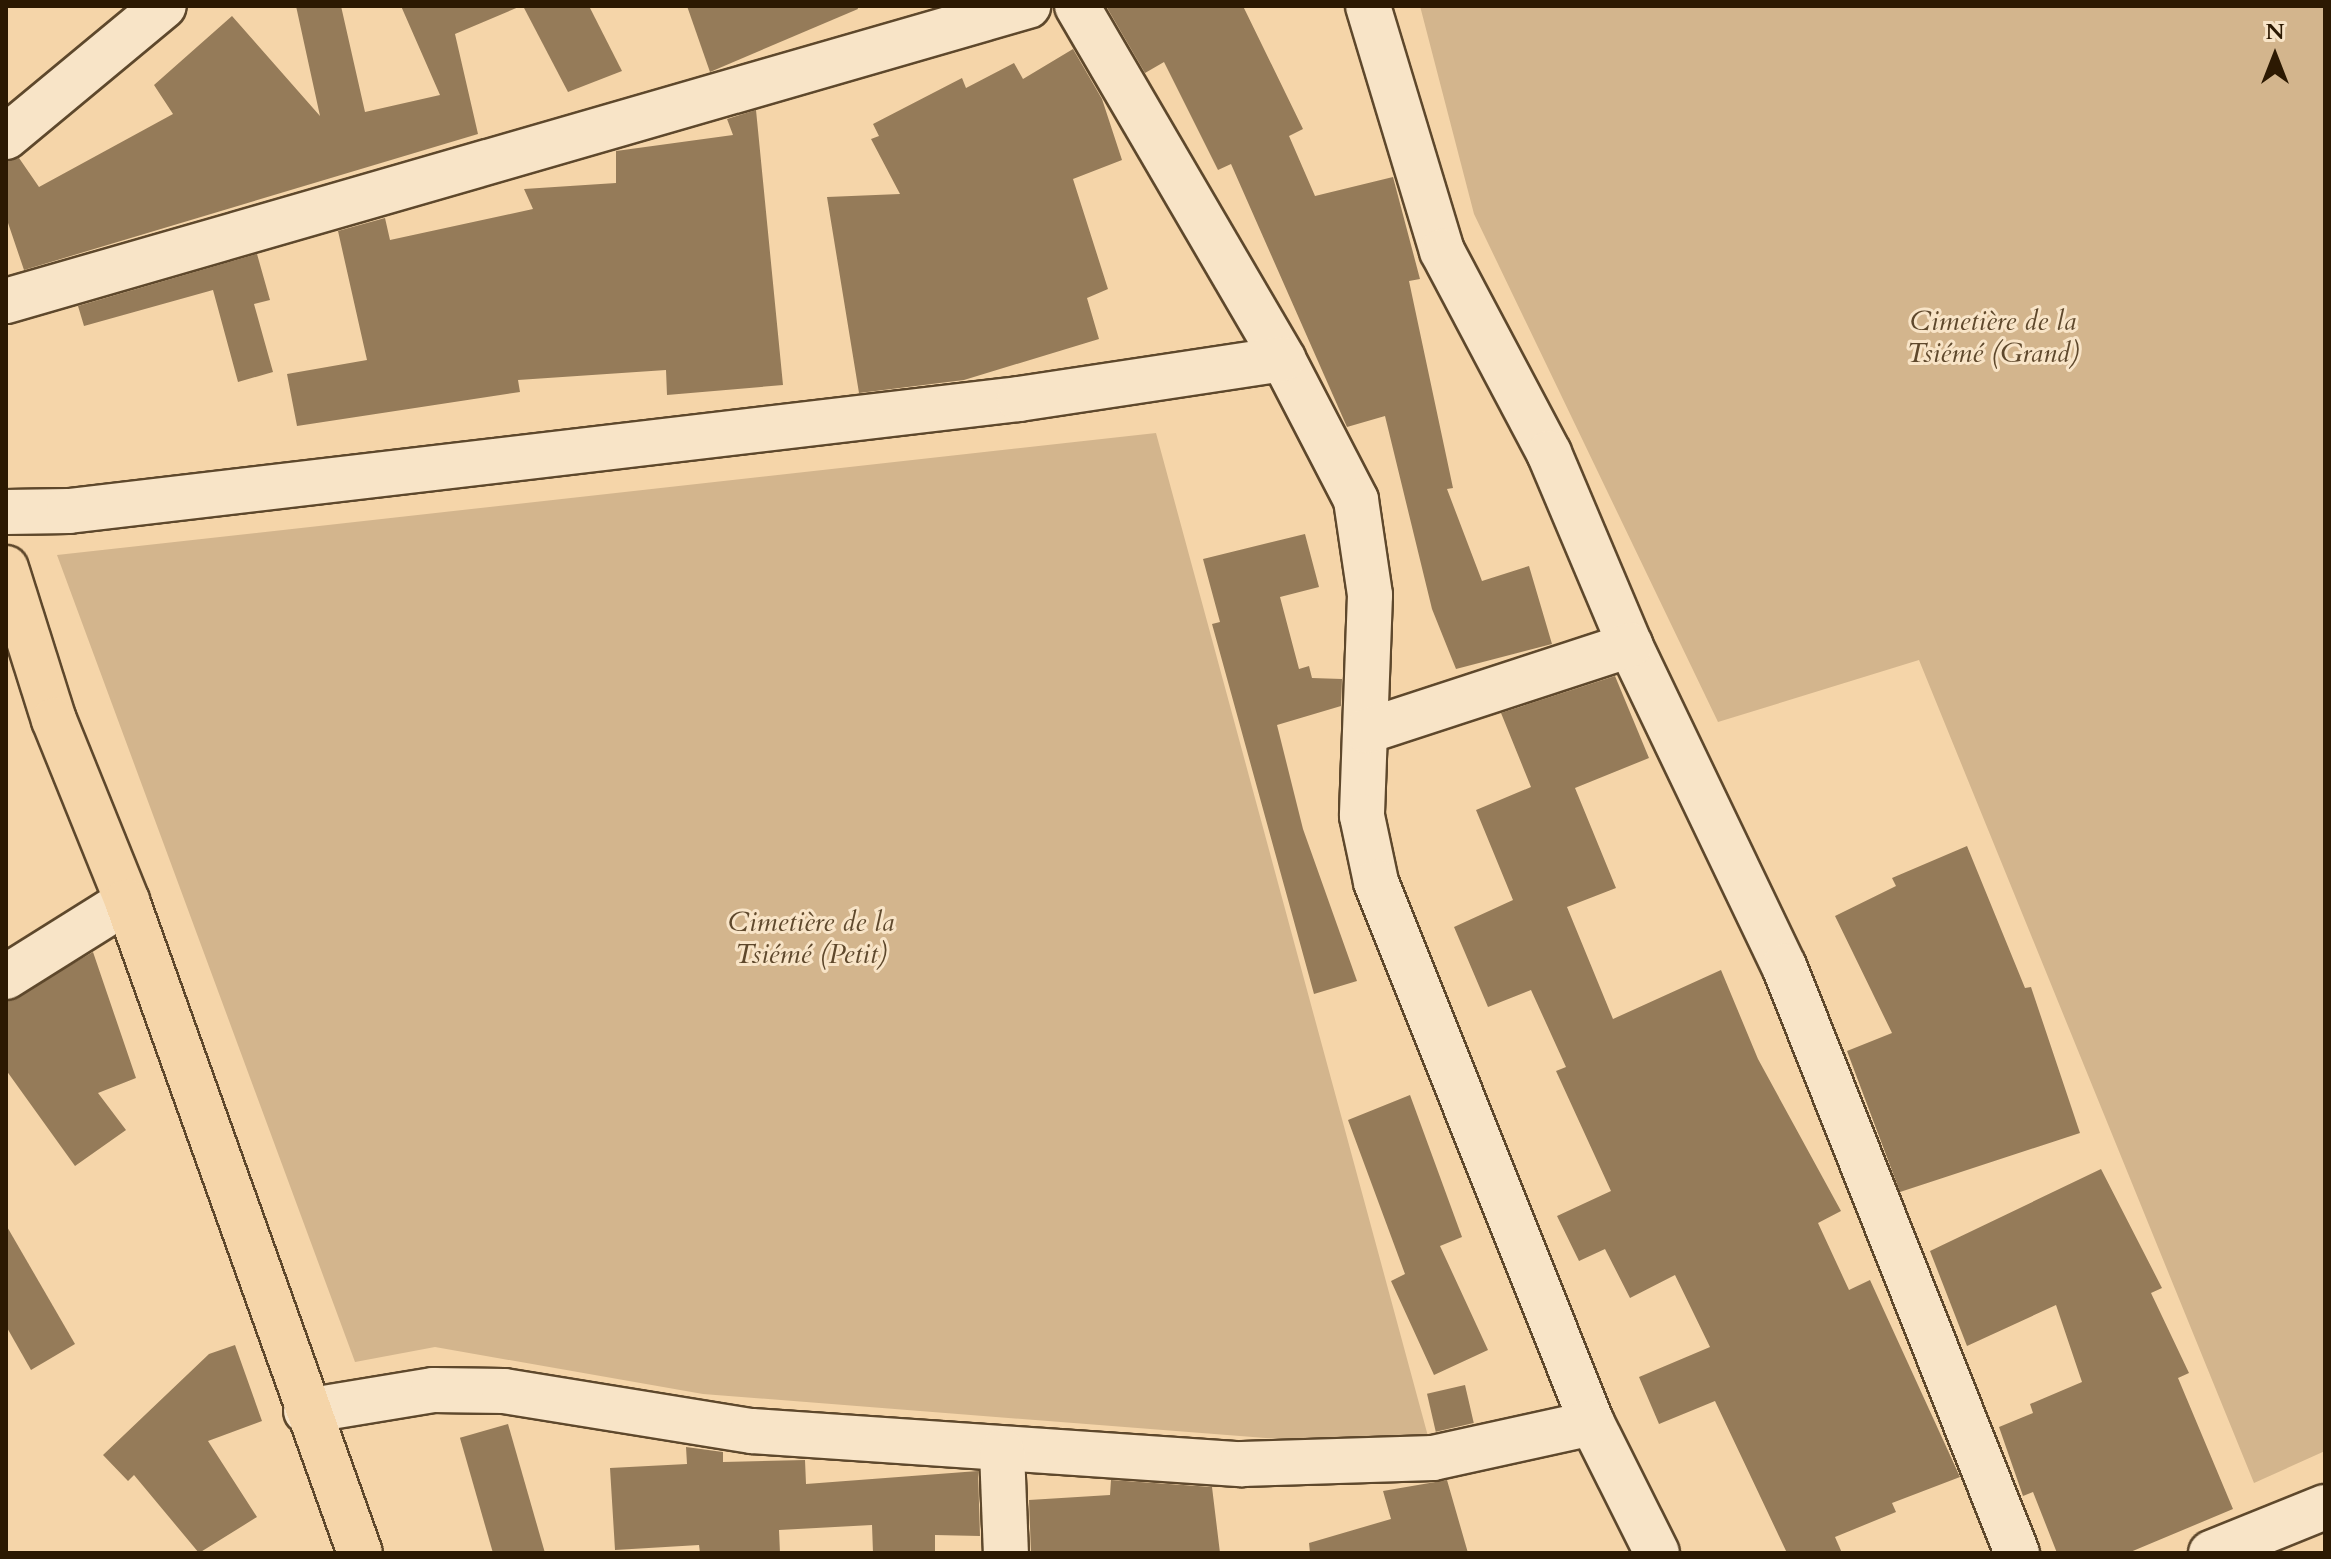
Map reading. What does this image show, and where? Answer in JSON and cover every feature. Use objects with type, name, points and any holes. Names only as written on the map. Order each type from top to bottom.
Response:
[{"type":"highway","points":[[6,568],[54,720],[127,901],[306,1411],[360,1553]]},
{"type":"street","points":[[6,137],[164,6]]},
{"type":"street","points":[[6,301],[1028,6]]},
{"type":"street","points":[[1077,6],[1283,359],[1349,483],[1363,529],[1370,595],[1362,816],[1376,882],[1592,1423],[1657,1553]]},
{"type":"street","points":[[1368,6],[1442,251],[1549,453],[1630,645],[1784,966],[2017,1553]]},
{"type":"street","points":[[6,512],[116,506],[1019,399],[1283,359]]},
{"type":"street","points":[[1367,731],[1630,645]]},
{"type":"street","points":[[6,977],[127,901]]},
{"type":"street","points":[[306,1411],[433,1390],[504,1391],[752,1431],[1002,1451],[1327,1465],[1433,1458],[1592,1423]]},
{"type":"street","points":[[1002,1451],[1006,1553]]},
{"type":"street","points":[[2211,1553],[2325,1507]]},
{"type":"green space","name":"Cimetière de la Tsiémé (Grand)","points":[[1420,6],[2325,6],[2325,1451],[2254,1483],[1919,660],[1718,722],[1474,214]]},
{"type":"green space","name":"Cimetière de la Tsiémé (Petit)","points":[[1156,433],[1432,1451],[703,1394],[435,1347],[355,1362],[57,555]]},
{"type":"building","points":[[296,6],[341,6],[365,112],[440,95],[401,6],[521,6],[455,34],[478,134],[24,270],[6,217],[6,161],[19,158],[39,187],[173,114],[154,85],[232,16],[320,116]]},
{"type":"building","points":[[523,6],[589,6],[622,71],[568,92]]},
{"type":"building","points":[[687,6],[857,6],[858,9],[710,72]]},
{"type":"building","points":[[1106,6],[1243,6],[1303,129],[1289,136],[1315,196],[1393,177],[1420,279],[1409,281],[1453,488],[1447,489],[1482,581],[1529,566],[1552,644],[1456,669],[1432,609],[1385,416],[1347,427],[1231,164],[1218,170],[1164,62],[1145,73]]},
{"type":"building","points":[[1073,49],[1102,99],[1122,160],[1073,179],[1108,289],[1087,298],[1099,339],[964,380],[859,393],[827,197],[900,194],[871,139],[879,136],[873,124],[962,78],[966,88],[1014,63],[1023,79]]},
{"type":"building","points":[[756,110],[783,385],[667,395],[666,370],[518,380],[520,392],[297,426],[287,374],[367,360],[338,231],[385,218],[390,240],[533,209],[524,189],[616,183],[616,151],[733,135],[727,119]]},
{"type":"building","points":[[257,254],[270,300],[254,304],[273,372],[238,382],[213,290],[84,326],[78,306]]},
{"type":"building","points":[[1305,534],[1319,587],[1280,597],[1299,669],[1309,666],[1312,678],[1342,679],[1341,706],[1277,725],[1303,829],[1357,981],[1314,994],[1212,624],[1220,622],[1203,559]]},
{"type":"building","points":[[1615,676],[1649,758],[1575,788],[1616,888],[1567,907],[1613,1019],[1721,970],[1758,1059],[1841,1211],[1818,1223],[1849,1290],[1870,1280],[1960,1477],[1892,1503],[1896,1512],[1835,1537],[1842,1553],[1787,1553],[1715,1401],[1659,1424],[1639,1377],[1710,1347],[1675,1275],[1630,1298],[1605,1249],[1579,1261],[1557,1216],[1611,1191],[1556,1071],[1566,1067],[1531,990],[1488,1007],[1454,927],[1513,900],[1476,810],[1531,787],[1501,713]]},
{"type":"building","points":[[1967,846],[2025,988],[2031,987],[2080,1133],[1900,1192],[1847,1051],[1892,1033],[1835,916],[1896,886],[1892,878]]},
{"type":"building","points":[[93,952],[136,1078],[98,1093],[126,1130],[75,1166],[6,1070],[6,1002]]},
{"type":"building","points":[[1410,1095],[1462,1237],[1440,1246],[1488,1350],[1434,1375],[1391,1281],[1405,1274],[1348,1120]]},
{"type":"building","points":[[2101,1169],[2162,1288],[2151,1293],[2189,1373],[2178,1378],[2233,1509],[2128,1553],[2057,1553],[2033,1492],[2023,1496],[1999,1427],[2033,1413],[2030,1404],[2082,1382],[2056,1305],[1967,1346],[1930,1251]]},
{"type":"building","points":[[6,1225],[75,1344],[31,1370],[6,1326]]},
{"type":"building","points":[[235,1345],[262,1421],[208,1441],[257,1517],[199,1553],[134,1475],[128,1481],[103,1455],[209,1354]]},
{"type":"building","points":[[1465,1385],[1474,1423],[1436,1432],[1427,1394]]},
{"type":"building","points":[[508,1424],[545,1553],[493,1553],[460,1438]]},
{"type":"building","points":[[686,1447],[723,1452],[723,1462],[805,1460],[806,1484],[978,1471],[980,1536],[935,1535],[935,1553],[873,1553],[872,1525],[779,1530],[780,1553],[700,1553],[699,1545],[615,1550],[610,1468],[687,1464]]},
{"type":"building","points":[[1111,1480],[1212,1487],[1220,1553],[1031,1553],[1029,1500],[1110,1495]]},
{"type":"building","points":[[1447,1480],[1468,1553],[1310,1553],[1309,1543],[1391,1519],[1383,1491]]}]
